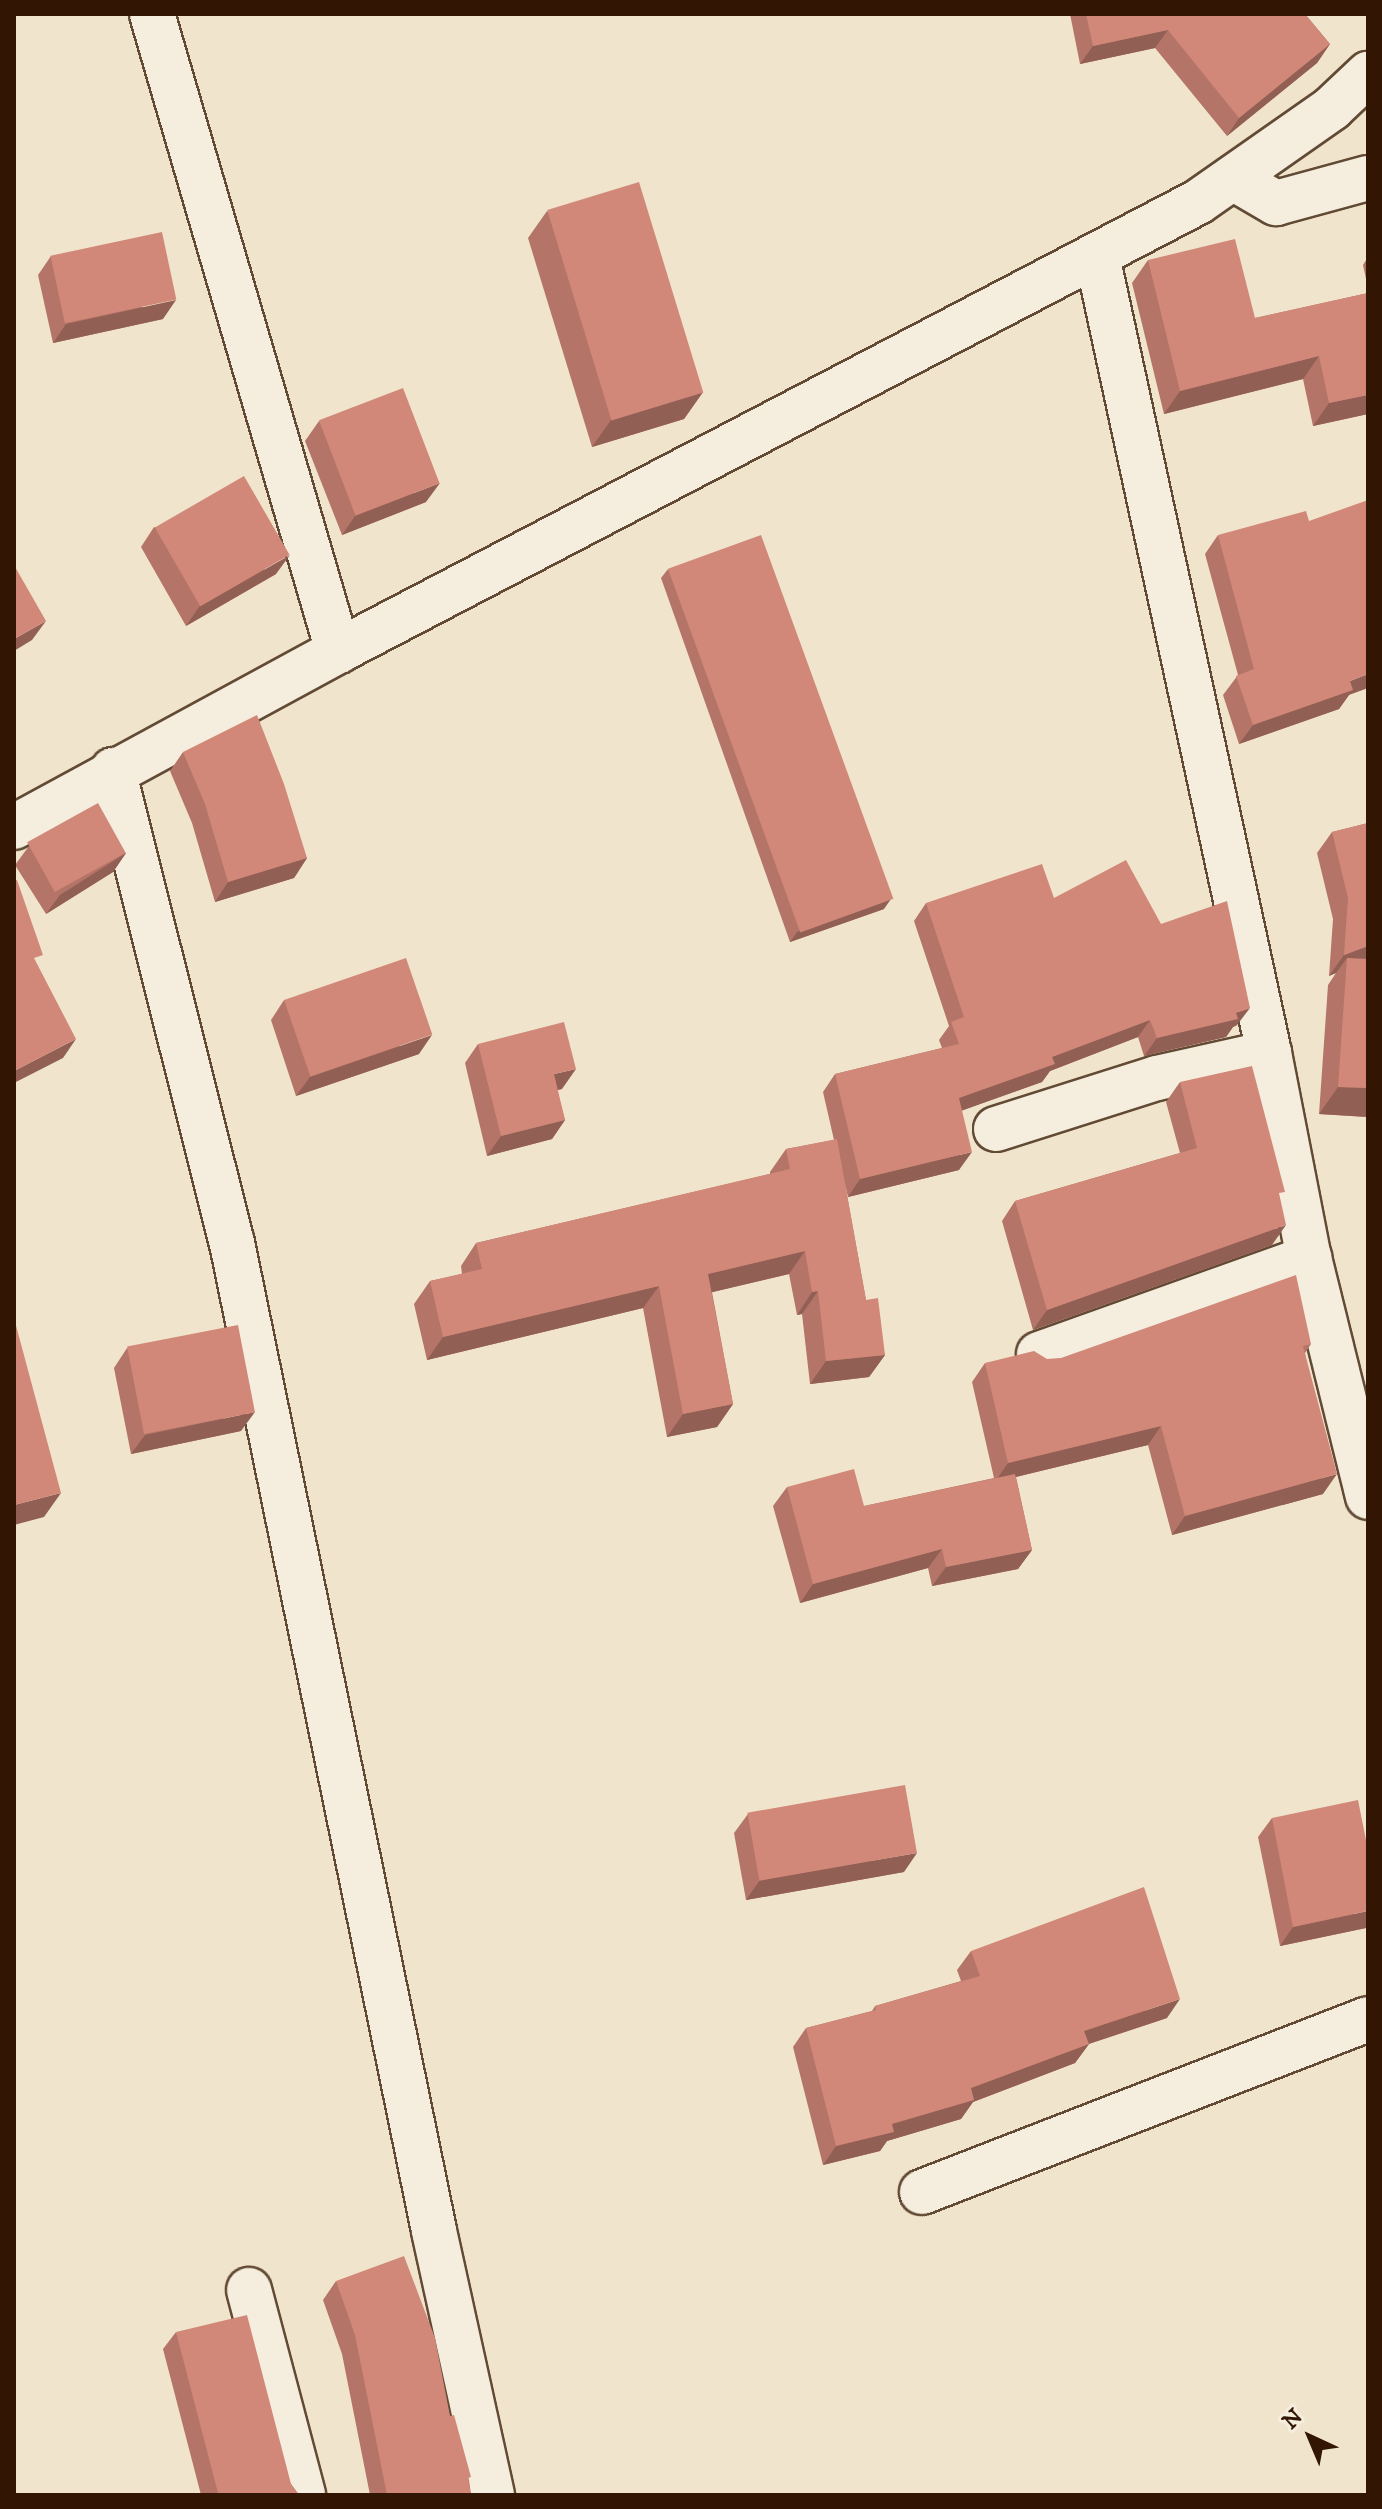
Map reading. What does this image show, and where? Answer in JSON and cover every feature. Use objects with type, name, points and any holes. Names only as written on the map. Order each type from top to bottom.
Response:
[{"type":"street","points":[[152,14],[338,651]]},
{"type":"street","points":[[14,827],[113,770],[338,651],[1198,202],[1332,108],[1368,74]]},
{"type":"street","points":[[1233,178],[1276,203],[1368,178]]},
{"type":"street","points":[[1097,256],[1269,1053],[1309,1258],[1368,1497]]},
{"type":"street","points":[[113,770],[232,1243],[434,2231],[492,2495]]},
{"type":"street","points":[[996,1129],[1157,1078],[1269,1053]]},
{"type":"street","points":[[1039,1354],[1309,1258]]},
{"type":"street","points":[[922,2192],[1368,2019]]},
{"type":"street","points":[[249,2290],[303,2495]]},
{"type":"building","points":[[1086,14],[1305,14],[1330,44],[1239,118],[1168,30],[1093,46]]},
{"type":"building","points":[[639,182],[703,392],[612,420],[547,210]]},
{"type":"building","points":[[162,232],[176,299],[65,323],[50,256]]},
{"type":"building","points":[[1235,239],[1255,318],[1368,293],[1368,395],[1329,403],[1319,356],[1180,391],[1148,260]]},
{"type":"building","points":[[403,388],[440,483],[356,515],[319,420]]},
{"type":"building","points":[[244,476],[290,555],[200,606],[155,528]]},
{"type":"building","points":[[1368,500],[1368,674],[1350,681],[1353,690],[1253,725],[1236,676],[1254,669],[1218,535],[1306,511],[1309,521]]},
{"type":"building","points":[[761,535],[893,899],[800,933],[668,569]]},
{"type":"building","points":[[14,565],[46,621],[14,639]]},
{"type":"building","points":[[257,715],[284,784],[307,858],[228,882],[205,804],[183,752]]},
{"type":"building","points":[[98,803],[126,853],[55,892],[27,842]]},
{"type":"building","points":[[1368,823],[1368,946],[1344,955],[1348,898],[1332,832]]},
{"type":"building","points":[[1126,860],[1161,924],[1227,901],[1250,1008],[1236,1013],[1238,1019],[1157,1038],[1150,1020],[1052,1057],[1055,1064],[959,1098],[972,1152],[860,1179],[835,1074],[959,1044],[951,1022],[964,1017],[926,903],[1042,864],[1054,898]]},
{"type":"building","points":[[17,880],[43,955],[34,958],[76,1039],[14,1071],[14,881]]},
{"type":"building","points":[[406,958],[432,1035],[310,1077],[284,1000]]},
{"type":"building","points":[[1347,958],[1368,959],[1368,1088],[1338,1087]]},
{"type":"building","points":[[564,1022],[576,1069],[554,1074],[565,1120],[501,1136],[478,1044]]},
{"type":"building","points":[[1252,1066],[1285,1192],[1279,1193],[1286,1225],[1047,1310],[1015,1201],[1197,1148],[1180,1082]]},
{"type":"building","points":[[837,1139],[866,1300],[878,1298],[885,1355],[826,1361],[818,1291],[812,1292],[805,1251],[708,1274],[733,1404],[683,1414],[659,1286],[443,1337],[430,1281],[482,1269],[476,1243],[790,1169],[786,1149]]},
{"type":"building","points":[[1296,1275],[1311,1344],[1303,1346],[1337,1474],[1185,1516],[1161,1426],[1008,1463],[985,1363],[1034,1351],[1047,1359],[1061,1358]]},
{"type":"building","points":[[14,1318],[61,1493],[14,1505]]},
{"type":"building","points":[[238,1325],[255,1412],[144,1434],[127,1347]]},
{"type":"building","points":[[854,1469],[864,1506],[1015,1474],[1032,1550],[946,1567],[942,1549],[813,1584],[787,1487]]},
{"type":"building","points":[[905,1785],[917,1853],[759,1881],[747,1813]]},
{"type":"building","points":[[1358,1800],[1368,1850],[1368,1911],[1293,1927],[1272,1818]]},
{"type":"building","points":[[1144,1887],[1180,1999],[1084,2031],[1089,2044],[971,2088],[974,2100],[892,2124],[894,2132],[836,2146],[806,2028],[876,2010],[875,2006],[980,1976],[971,1951]]},
{"type":"building","points":[[404,2256],[435,2338],[450,2416],[454,2415],[471,2477],[468,2478],[471,2495],[387,2495],[355,2335],[336,2281]]},
{"type":"building","points":[[247,2315],[291,2484],[299,2495],[213,2495],[218,2493],[176,2332]]}]
